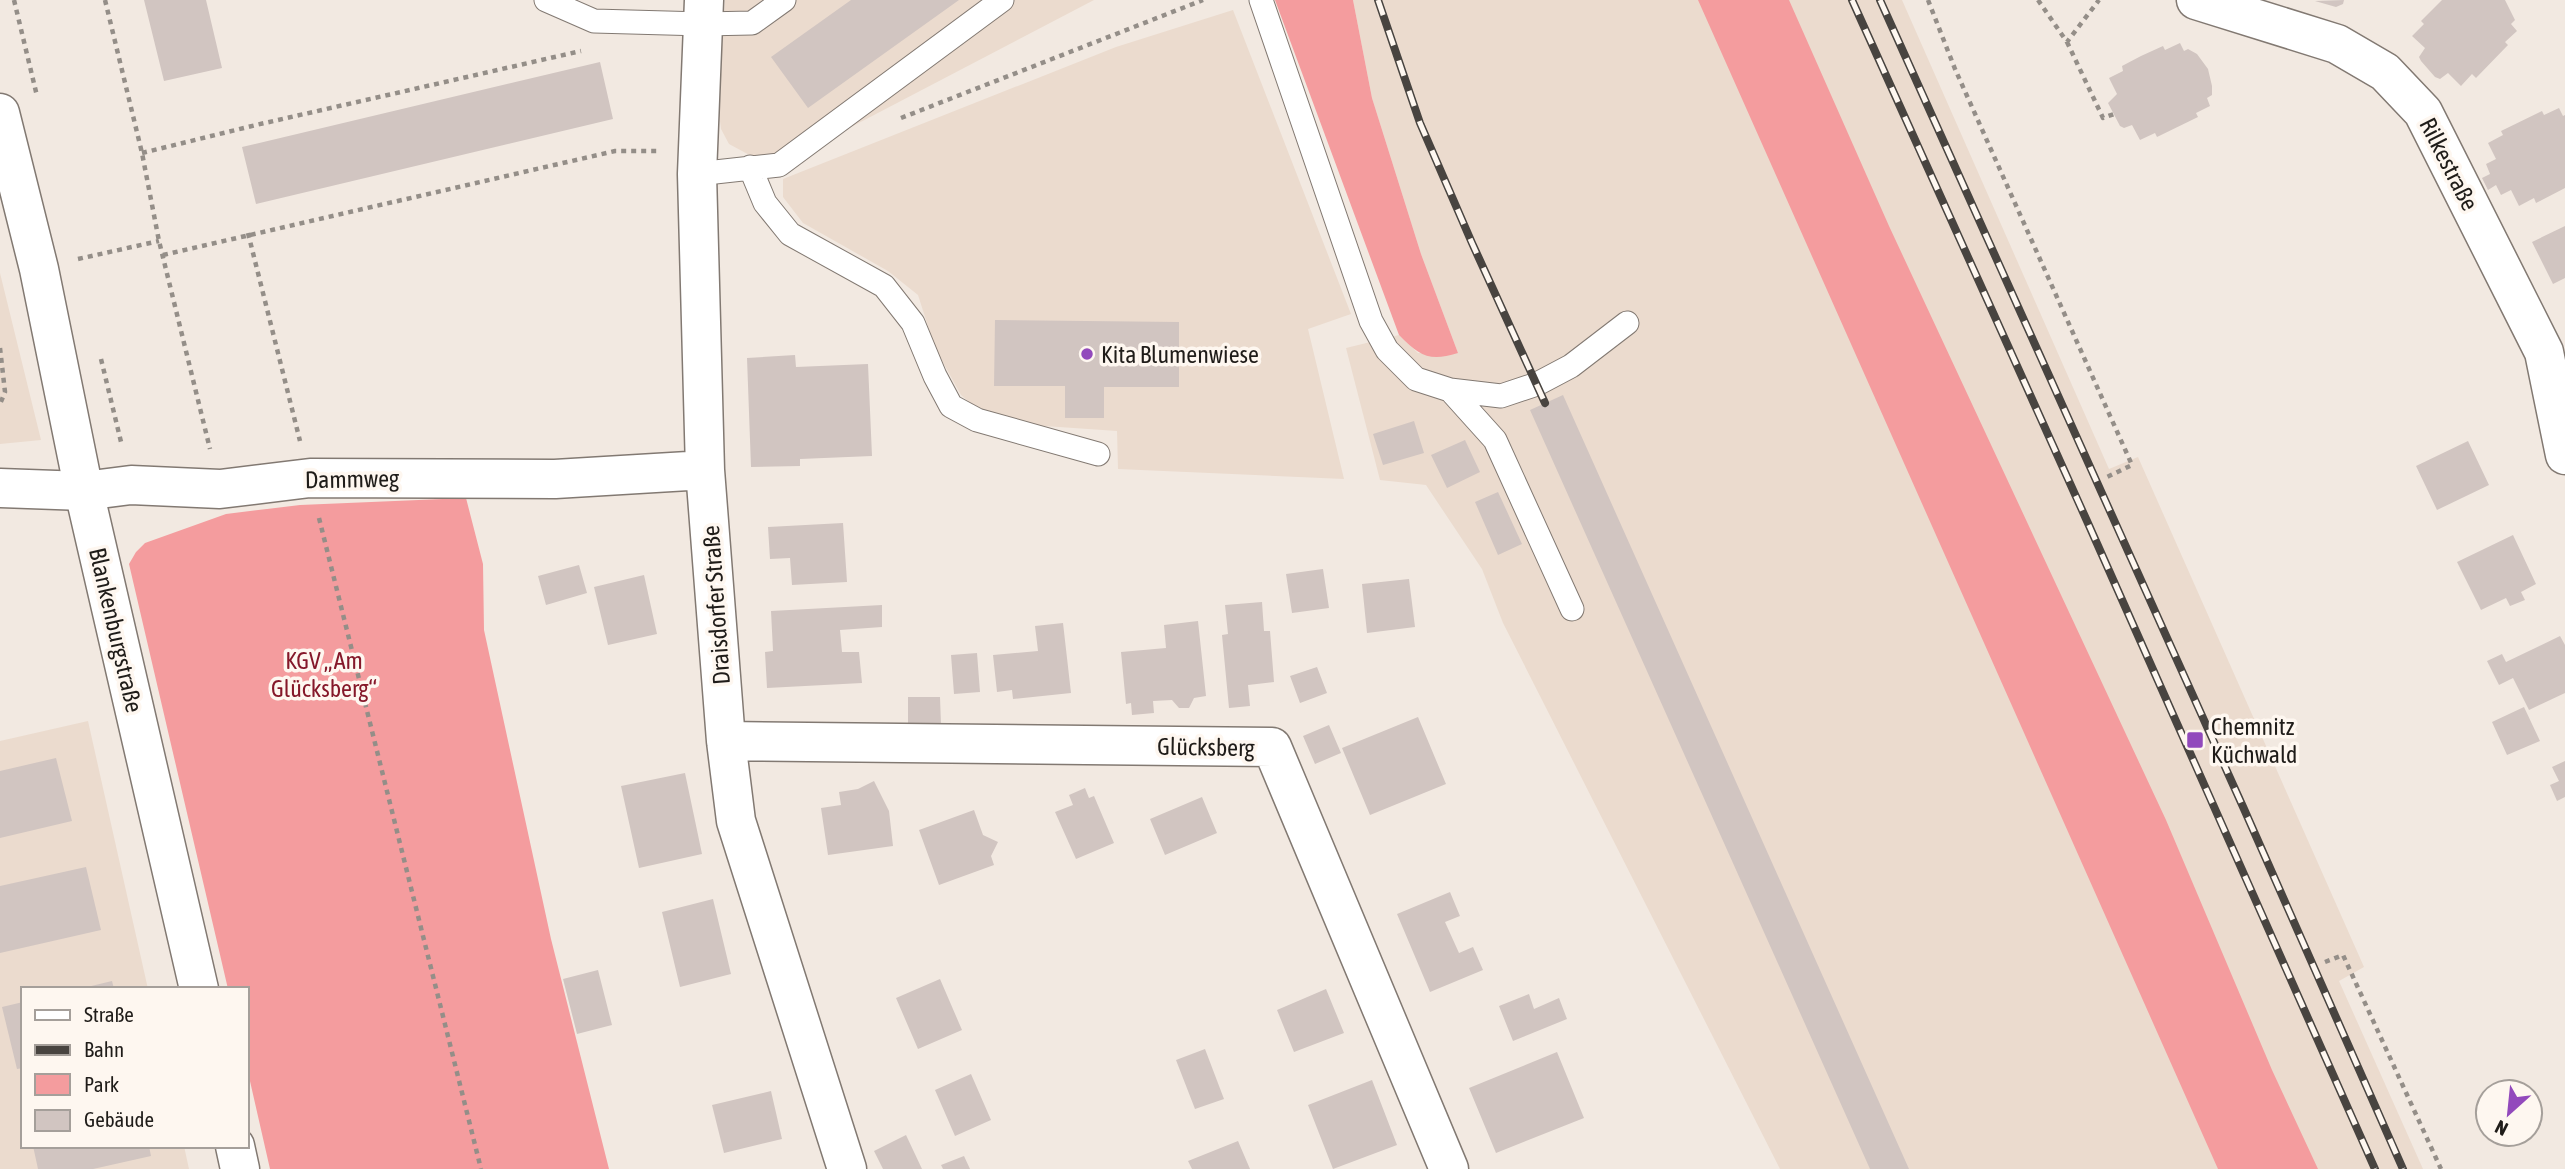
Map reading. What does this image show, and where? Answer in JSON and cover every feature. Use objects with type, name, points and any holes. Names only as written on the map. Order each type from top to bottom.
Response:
[{"type":"street","name":"Rilkestraße","points":[[2196,0],[2337,44],[2385,72],[2423,112],[2544,352],[2565,455]]},
{"type":"street","name":"Draisdorfer Straße","points":[[703,12],[697,162],[705,470],[726,741],[736,821],[847,1169]]},
{"type":"street","name":"Blankenburgstraße","points":[[0,113],[39,269],[84,491],[199,987]]},
{"type":"street","name":"Dammweg","points":[[0,488],[84,491],[131,485],[220,489],[310,478],[555,479],[705,470]]},
{"type":"street","name":"Glücksberg","points":[[726,741],[1272,747],[1448,1169]]},
{"type":"street","points":[[235,1148],[240,1169]]},
{"type":"lane","points":[[546,0],[594,21],[703,12],[752,23],[784,0]]},
{"type":"lane","points":[[697,162],[750,167],[779,165],[1002,0]]},
{"type":"lane","points":[[1261,0],[1371,321],[1387,350],[1416,379],[1450,390],[1501,396],[1537,384],[1571,366],[1627,323]]},
{"type":"lane","points":[[750,167],[765,203],[790,234],[884,286],[913,323],[951,406],[977,419],[1098,454]]},
{"type":"lane","points":[[1450,390],[1495,440],[1572,609]]},
{"type":"path","points":[[105,0],[142,153],[159,241],[220,489]]},
{"type":"path","points":[[893,121],[1203,0]]},
{"type":"path","points":[[1928,0],[1961,82],[2132,465],[2107,477]]},
{"type":"path","points":[[2038,0],[2067,42],[2103,118],[2113,114]]},
{"type":"path","points":[[2067,42],[2099,0]]},
{"type":"path","points":[[142,153],[595,47],[594,21]]},
{"type":"path","points":[[163,255],[248,233],[615,151],[697,162]]},
{"type":"path","points":[[248,233],[481,1169]]},
{"type":"path","points":[[39,269],[159,241]]},
{"type":"path","points":[[0,348],[5,392],[0,404]]},
{"type":"path","points":[[2325,962],[2343,955],[2441,1169]]},
{"type":"shaded area","points":[[725,0],[1094,0],[853,126],[782,155],[755,158],[729,144],[721,129],[718,106]]},
{"type":"shaded area","points":[[1353,0],[1902,0],[2109,469],[2138,457],[2364,967],[2339,981],[2423,1169],[1780,1169],[1503,623],[1482,569],[1426,485],[1380,480],[1346,348],[1399,335],[1418,353],[1458,353],[1421,254],[1372,98]]},
{"type":"shaded area","points":[[1233,10],[1351,314],[1308,329],[1344,479],[1118,469],[1117,431],[1030,425],[976,408],[961,395],[935,348],[918,295],[888,271],[803,223],[783,197],[783,179],[1116,47]]},
{"type":"shaded area","points":[[0,273],[41,440],[0,444]]},
{"type":"shaded area","points":[[88,721],[148,987],[21,987],[21,1148],[184,1148],[189,1169],[0,1169],[0,741]]},
{"type":"green space","points":[[1275,0],[1353,0],[1372,98],[1421,254],[1458,353],[1432,357],[1413,348],[1399,335]]},
{"type":"green space","points":[[1698,0],[1789,0],[1889,226],[2166,820],[2272,1070],[2318,1169],[2218,1169]]},
{"type":"green space","name":"KGV „Am Glücksberg“","points":[[466,498],[483,564],[484,630],[551,939],[609,1169],[270,1169],[248,1072],[248,987],[228,987],[129,564],[145,543],[226,514],[300,505]]},
{"type":"building","points":[[144,0],[206,0],[222,68],[164,81]]},
{"type":"building","points":[[851,0],[959,0],[808,108],[771,57]]},
{"type":"building","points":[[2344,0],[2343,4],[2336,7],[2315,1]]},
{"type":"building","points":[[2442,0],[2505,0],[2515,20],[2511,24],[2517,31],[2505,42],[2508,45],[2476,78],[2472,74],[2461,86],[2448,73],[2440,79],[2435,77],[2419,57],[2425,48],[2412,36],[2424,24],[2421,21]]},
{"type":"building","points":[[2180,43],[2184,51],[2188,49],[2197,54],[2208,69],[2212,86],[2212,95],[2207,98],[2210,106],[2196,113],[2198,117],[2157,137],[2155,133],[2140,140],[2132,125],[2124,128],[2120,126],[2108,103],[2117,94],[2109,78],[2123,71],[2122,66],[2141,56],[2163,46],[2165,50]]},
{"type":"building","points":[[600,62],[613,119],[256,204],[242,147]]},
{"type":"building","points":[[2559,108],[2563,116],[2565,115],[2565,188],[2536,203],[2534,198],[2519,206],[2511,190],[2501,195],[2496,185],[2488,190],[2482,178],[2490,174],[2486,164],[2496,159],[2488,143],[2503,135],[2501,131],[2542,111],[2544,115]]},
{"type":"building","points":[[2565,226],[2565,278],[2553,284],[2532,242]]},
{"type":"building","name":"Kita Blumenwiese","points":[[995,320],[1179,322],[1179,387],[1104,387],[1104,418],[1065,418],[1065,386],[994,386]]},
{"type":"building","points":[[795,355],[796,367],[868,364],[872,456],[800,459],[800,466],[751,467],[747,358]]},
{"type":"building","points":[[1563,395],[1909,1169],[1870,1169],[1530,410]]},
{"type":"building","points":[[1414,421],[1424,453],[1383,465],[1373,434]]},
{"type":"building","points":[[1465,440],[1480,472],[1447,488],[1431,455]]},
{"type":"building","points":[[2468,441],[2489,485],[2437,510],[2416,466]]},
{"type":"building","points":[[1498,492],[1522,544],[1498,555],[1475,502]]},
{"type":"building","points":[[843,523],[847,582],[792,585],[790,558],[770,559],[768,527]]},
{"type":"building","points":[[2513,535],[2536,584],[2521,592],[2525,600],[2510,606],[2506,598],[2481,610],[2457,562]]},
{"type":"building","points":[[579,565],[587,593],[546,605],[538,576]]},
{"type":"building","points":[[1323,569],[1329,608],[1292,613],[1286,574]]},
{"type":"building","points":[[644,575],[657,634],[608,645],[594,587]]},
{"type":"building","points":[[1409,579],[1415,627],[1367,633],[1362,584]]},
{"type":"building","points":[[1262,602],[1264,631],[1270,631],[1274,682],[1248,685],[1250,706],[1229,708],[1222,635],[1228,634],[1225,605]]},
{"type":"building","points":[[882,605],[882,627],[840,630],[842,652],[859,652],[862,683],[767,688],[765,652],[773,651],[771,611]]},
{"type":"building","points":[[1198,621],[1206,696],[1194,698],[1189,708],[1179,708],[1172,700],[1153,701],[1154,713],[1132,715],[1131,703],[1126,704],[1121,652],[1166,648],[1164,625]]},
{"type":"building","points":[[1063,623],[1071,693],[1013,699],[1012,690],[997,692],[993,655],[1038,651],[1035,626]]},
{"type":"building","points":[[2560,636],[2565,645],[2565,693],[2529,710],[2513,678],[2499,685],[2487,661],[2502,654],[2506,662]]},
{"type":"building","points":[[977,653],[980,692],[954,694],[951,655]]},
{"type":"building","points":[[1317,667],[1327,693],[1300,703],[1290,676]]},
{"type":"building","points":[[908,697],[940,697],[941,725],[908,726]]},
{"type":"building","points":[[2524,707],[2540,741],[2507,755],[2492,722]]},
{"type":"building","points":[[1418,717],[1446,784],[1370,815],[1342,748]]},
{"type":"building","points":[[1329,725],[1341,753],[1315,764],[1303,736]]},
{"type":"building","points":[[56,758],[72,821],[0,838],[0,771]]},
{"type":"building","points":[[2565,761],[2565,797],[2557,801],[2550,785],[2559,781],[2552,767]]},
{"type":"building","points":[[685,773],[702,854],[639,868],[621,786]]},
{"type":"building","points":[[874,781],[889,811],[893,846],[828,855],[821,808],[841,805],[839,792],[858,789]]},
{"type":"building","points":[[1085,788],[1089,798],[1094,796],[1114,843],[1076,859],[1055,812],[1073,805],[1069,795]]},
{"type":"building","points":[[1202,797],[1217,833],[1165,855],[1150,819]]},
{"type":"building","points":[[974,810],[983,835],[998,842],[991,856],[994,865],[939,885],[919,830]]},
{"type":"building","points":[[86,867],[101,930],[0,953],[0,886]]},
{"type":"building","points":[[1450,892],[1460,916],[1445,922],[1459,953],[1473,947],[1483,970],[1430,992],[1397,914]]},
{"type":"building","points":[[713,899],[731,974],[680,987],[662,912]]},
{"type":"building","points":[[598,970],[612,1025],[577,1034],[563,979]]},
{"type":"building","points":[[940,979],[962,1030],[918,1049],[896,998]]},
{"type":"building","points":[[112,981],[114,987],[87,987]]},
{"type":"building","points":[[1326,989],[1344,1033],[1294,1052],[1277,1010]]},
{"type":"building","points":[[1529,994],[1534,1009],[1559,998],[1567,1019],[1513,1041],[1499,1006]]},
{"type":"building","points":[[21,1002],[21,1068],[17,1069],[2,1007]]},
{"type":"building","points":[[1205,1049],[1224,1099],[1195,1109],[1176,1060]]},
{"type":"building","points":[[1557,1052],[1584,1118],[1496,1153],[1469,1088]]},
{"type":"building","points":[[971,1074],[991,1120],[955,1136],[935,1090]]},
{"type":"building","points":[[1372,1080],[1397,1145],[1333,1169],[1308,1105]]},
{"type":"building","points":[[771,1091],[782,1139],[724,1153],[712,1105]]},
{"type":"building","points":[[906,1135],[922,1169],[883,1169],[874,1151]]},
{"type":"building","points":[[1238,1141],[1250,1169],[1192,1169],[1188,1161]]},
{"type":"building","points":[[33,1148],[149,1148],[151,1156],[93,1169],[38,1169]]},
{"type":"building","points":[[964,1156],[970,1169],[943,1169],[941,1165]]},
{"type":"railway","points":[[1378,0],[1420,123],[1545,403]]},
{"type":"railway","points":[[1852,0],[2375,1169]]},
{"type":"railway","points":[[1880,0],[2403,1169]]},
{"type":"place","name":"Kita Blumenwiese","points":[[1087,354]]},
{"type":"place","name":"Chemnitz Küchwald","points":[[2195,740]]}]
